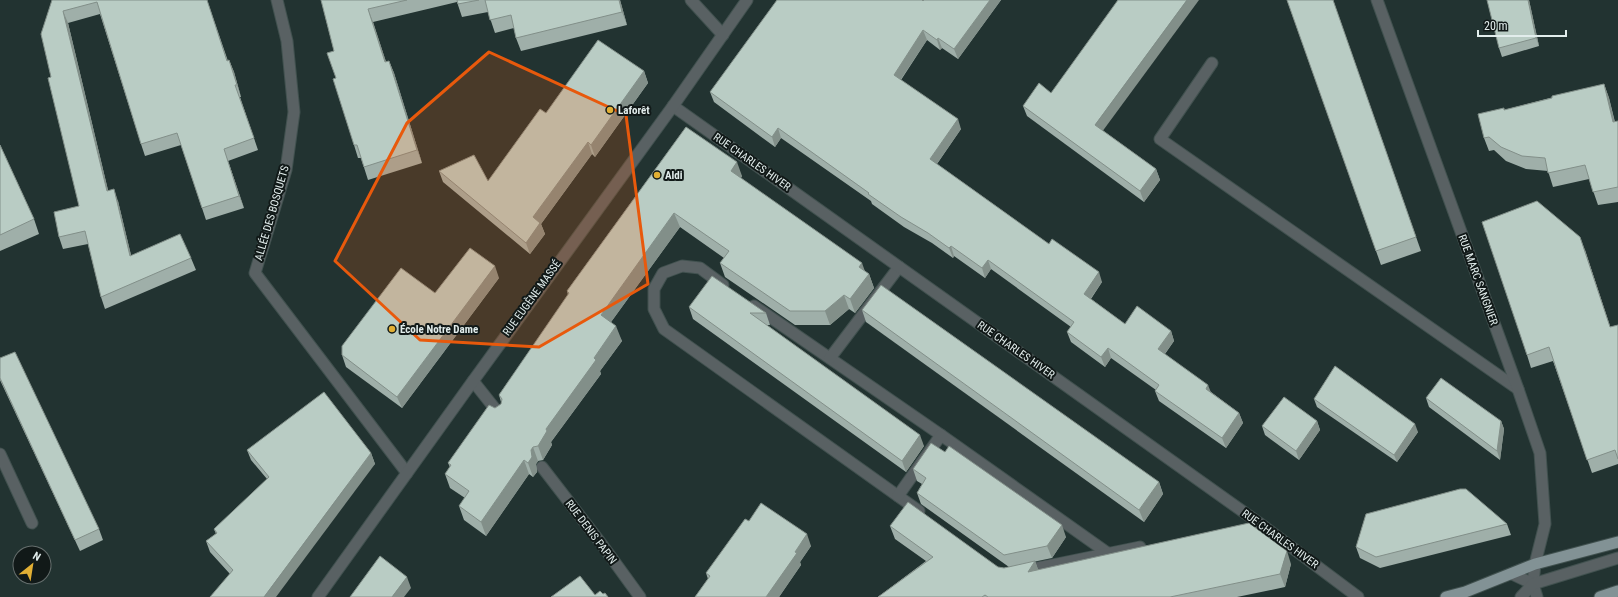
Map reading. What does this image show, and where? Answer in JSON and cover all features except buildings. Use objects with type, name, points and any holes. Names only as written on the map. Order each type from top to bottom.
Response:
[{"type":"main road","points":[[1446,597],[1512,574],[1535,564],[1618,542]]},
{"type":"main road","points":[[1600,597],[1618,591]]},
{"type":"street","name":"ALLÉE DES BOSQUETS","points":[[278,0],[287,41],[294,112],[286,170],[256,273],[407,473]]},
{"type":"street","points":[[691,0],[723,35]]},
{"type":"street","name":"RUE EUGÈNE MASSÉ","points":[[318,597],[472,380],[673,106],[747,0]]},
{"type":"street","name":"RUE MARC SANGNIER","points":[[1377,0],[1540,453],[1545,524],[1535,564],[1533,584]]},
{"type":"street","points":[[1212,63],[1160,139],[1518,390]]},
{"type":"street","name":"RUE CHARLES HIVER","points":[[673,106],[1259,523],[1358,597]]},
{"type":"street","points":[[732,291],[700,268],[682,266],[663,273],[654,289],[654,309],[664,329],[930,519]]},
{"type":"street","points":[[830,358],[900,267]]},
{"type":"street","points":[[745,300],[941,435],[1109,554]]},
{"type":"street","points":[[472,380],[500,415]]},
{"type":"street","points":[[898,496],[941,435]]},
{"type":"street","points":[[0,454],[32,523]]},
{"type":"street","name":"RUE DENIS PAPIN","points":[[542,468],[603,546],[640,597]]},
{"type":"street","points":[[1244,526],[1259,523]]},
{"type":"street","points":[[1014,573],[1154,544]]},
{"type":"street","points":[[1521,597],[1533,584],[1618,558]]},
{"type":"street","points":[[1512,574],[1533,584],[1537,597]]},
{"type":"highlighted area","points":[[489,52],[626,115],[648,284],[539,347],[420,340],[335,261],[407,123]]},
{"type":"place","name":"Laforêt","points":[[610,110]]},
{"type":"place","name":"Aldi","points":[[657,175]]},
{"type":"place","name":"École Notre Dame","points":[[392,329]]}]
